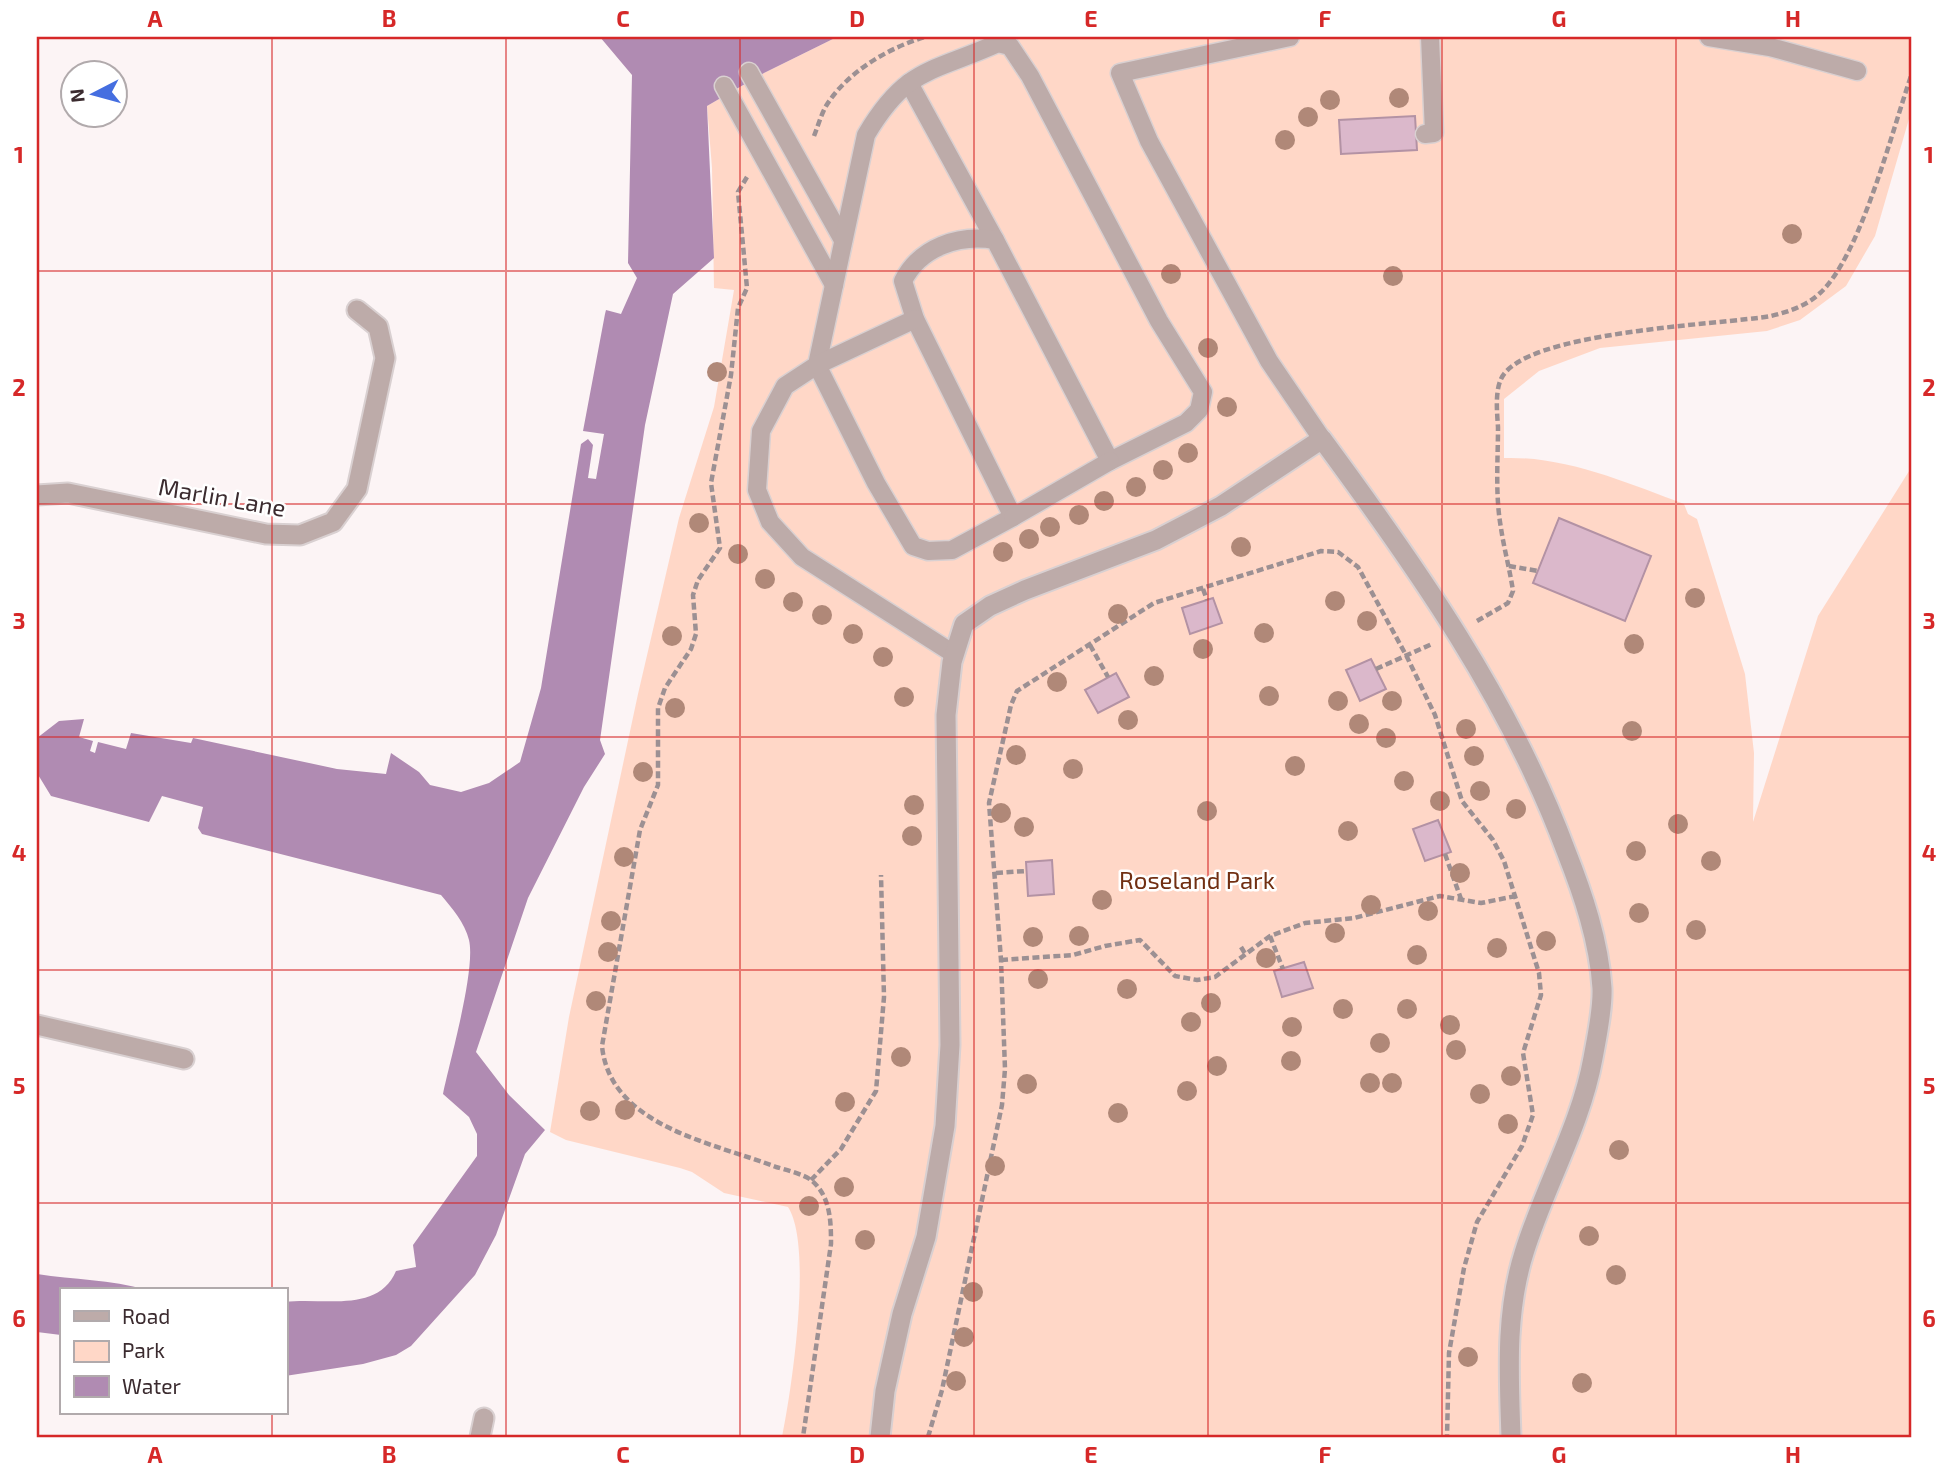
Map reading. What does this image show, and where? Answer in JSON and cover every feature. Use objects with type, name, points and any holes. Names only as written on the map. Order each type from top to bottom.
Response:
[{"type":"street","name":"Marlin Lane","points":[[37,495],[68,494],[267,534],[300,536],[333,522],[357,489],[385,358],[377,327],[357,310]]},
{"type":"street","points":[[880,1437],[886,1391],[902,1314],[926,1237],[945,1126],[950,1045],[946,715],[954,654],[964,624],[990,606],[1156,540],[1221,506],[1322,439],[1397,542],[1486,680],[1551,810],[1578,883],[1597,949],[1602,990],[1592,1061],[1579,1106],[1524,1253],[1512,1301],[1509,1358],[1511,1437]]},
{"type":"street","points":[[37,1025],[184,1059]]},
{"type":"lane","points":[[1290,37],[1120,73],[1149,141],[1269,361],[1322,439]]},
{"type":"lane","points":[[1425,134],[1434,133],[1430,37]]},
{"type":"lane","points":[[1709,37],[1770,47],[1857,71]]},
{"type":"lane","points":[[998,43],[1010,46],[1036,88],[1159,321],[1193,371],[1203,392],[1199,410],[1186,423],[1110,461],[952,550],[928,551],[913,546],[876,483],[817,365],[866,135],[884,106],[909,83],[918,74],[944,62],[998,43]]},
{"type":"lane","points":[[749,72],[844,240]]},
{"type":"lane","points":[[909,83],[995,240],[1110,461]]},
{"type":"lane","points":[[724,86],[834,285]]},
{"type":"lane","points":[[995,240],[961,237],[911,263],[903,281],[915,319],[1013,517]]},
{"type":"lane","points":[[915,319],[817,365],[785,386],[761,431],[757,490],[770,522],[802,557],[954,654]]},
{"type":"path","points":[[794,151],[812,140],[825,108],[854,74],[883,55],[925,37]]},
{"type":"path","points":[[1376,669],[1407,657],[1508,603],[1513,591],[1501,530],[1497,403],[1499,382],[1506,368],[1525,357],[1606,335],[1790,312],[1818,295],[1848,257],[1911,76]]},
{"type":"path","points":[[767,166],[745,179],[738,192],[747,288],[738,308],[732,375],[711,483],[720,548],[698,580],[693,595],[696,635],[691,649],[665,688],[657,708],[658,785],[640,830],[602,1046],[604,1066],[617,1086],[635,1105],[668,1127],[700,1142],[754,1158],[811,1180],[831,1212],[831,1244],[803,1437]]},
{"type":"path","points":[[928,1437],[942,1390],[1002,1105],[1005,1069],[1001,960],[989,803],[1011,705],[1017,691],[1154,603],[1321,551],[1338,552],[1358,567],[1407,657],[1435,715],[1462,801],[1493,840],[1504,861],[1539,973],[1541,995],[1523,1053],[1533,1115],[1522,1146],[1477,1222],[1464,1268],[1449,1353],[1447,1437]]},
{"type":"path","points":[[1509,566],[1538,571]]},
{"type":"path","points":[[1203,589],[1207,600]]},
{"type":"path","points":[[1090,645],[1108,677]]},
{"type":"path","points":[[1445,853],[1461,899]]},
{"type":"path","points":[[996,873],[1026,871]]},
{"type":"path","points":[[811,1180],[841,1149],[876,1091],[884,998],[881,874]]},
{"type":"path","points":[[1001,960],[1073,955],[1140,940],[1175,976],[1197,980],[1215,977],[1270,936],[1305,923],[1354,918],[1440,896],[1496,902],[1516,897]]},
{"type":"path","points":[[1270,936],[1283,969]]},
{"type":"path","points":[[1241,947],[1246,955]]},
{"type":"green space","name":"Roseland Park","points":[[837,37],[1911,37],[1911,112],[1875,236],[1846,286],[1800,320],[1767,331],[1600,348],[1539,371],[1504,399],[1504,458],[1550,461],[1596,472],[1684,504],[1688,514],[1697,519],[1745,674],[1754,753],[1753,822],[1818,616],[1911,468],[1911,1437],[782,1437],[795,1353],[800,1284],[795,1226],[788,1207],[724,1193],[692,1172],[566,1140],[550,1132],[569,1017],[638,694],[679,518],[714,407],[734,290],[714,288],[712,168],[707,106],[764,73]]},
{"type":"water","points":[[600,37],[837,37],[764,73],[707,106],[714,258],[673,294],[645,425],[600,740],[605,754],[584,787],[528,898],[476,1052],[509,1095],[545,1130],[525,1154],[496,1235],[475,1275],[411,1346],[396,1355],[363,1364],[287,1376],[287,1302],[348,1301],[363,1298],[388,1284],[396,1271],[416,1267],[413,1245],[477,1156],[477,1134],[469,1117],[443,1094],[469,972],[467,934],[458,916],[441,895],[202,834],[198,828],[203,807],[162,796],[149,822],[51,796],[37,773],[37,738],[59,721],[84,719],[79,737],[93,741],[90,751],[95,753],[98,742],[126,749],[131,733],[191,743],[193,738],[337,769],[386,774],[391,753],[419,772],[430,785],[461,792],[489,783],[520,762],[541,688],[581,444],[588,439],[593,445],[588,478],[596,479],[604,434],[583,431],[605,314],[606,310],[621,314],[637,278],[628,263],[632,75]]},
{"type":"water","points":[[37,1274],[140,1288],[60,1288],[60,1335],[37,1332]]},
{"type":"building","points":[[1415,116],[1417,150],[1341,154],[1339,120]]},
{"type":"building","points":[[1559,518],[1651,556],[1625,621],[1533,583]]},
{"type":"building","points":[[1213,598],[1222,623],[1190,634],[1182,608]]},
{"type":"building","points":[[1371,659],[1386,689],[1360,701],[1346,670]]},
{"type":"building","points":[[1116,673],[1129,697],[1098,713],[1085,690]]},
{"type":"building","points":[[1438,820],[1451,852],[1425,861],[1413,829]]},
{"type":"building","points":[[1052,860],[1054,894],[1028,896],[1026,862]]},
{"type":"building","points":[[1304,962],[1313,988],[1282,997],[1274,971]]}]
